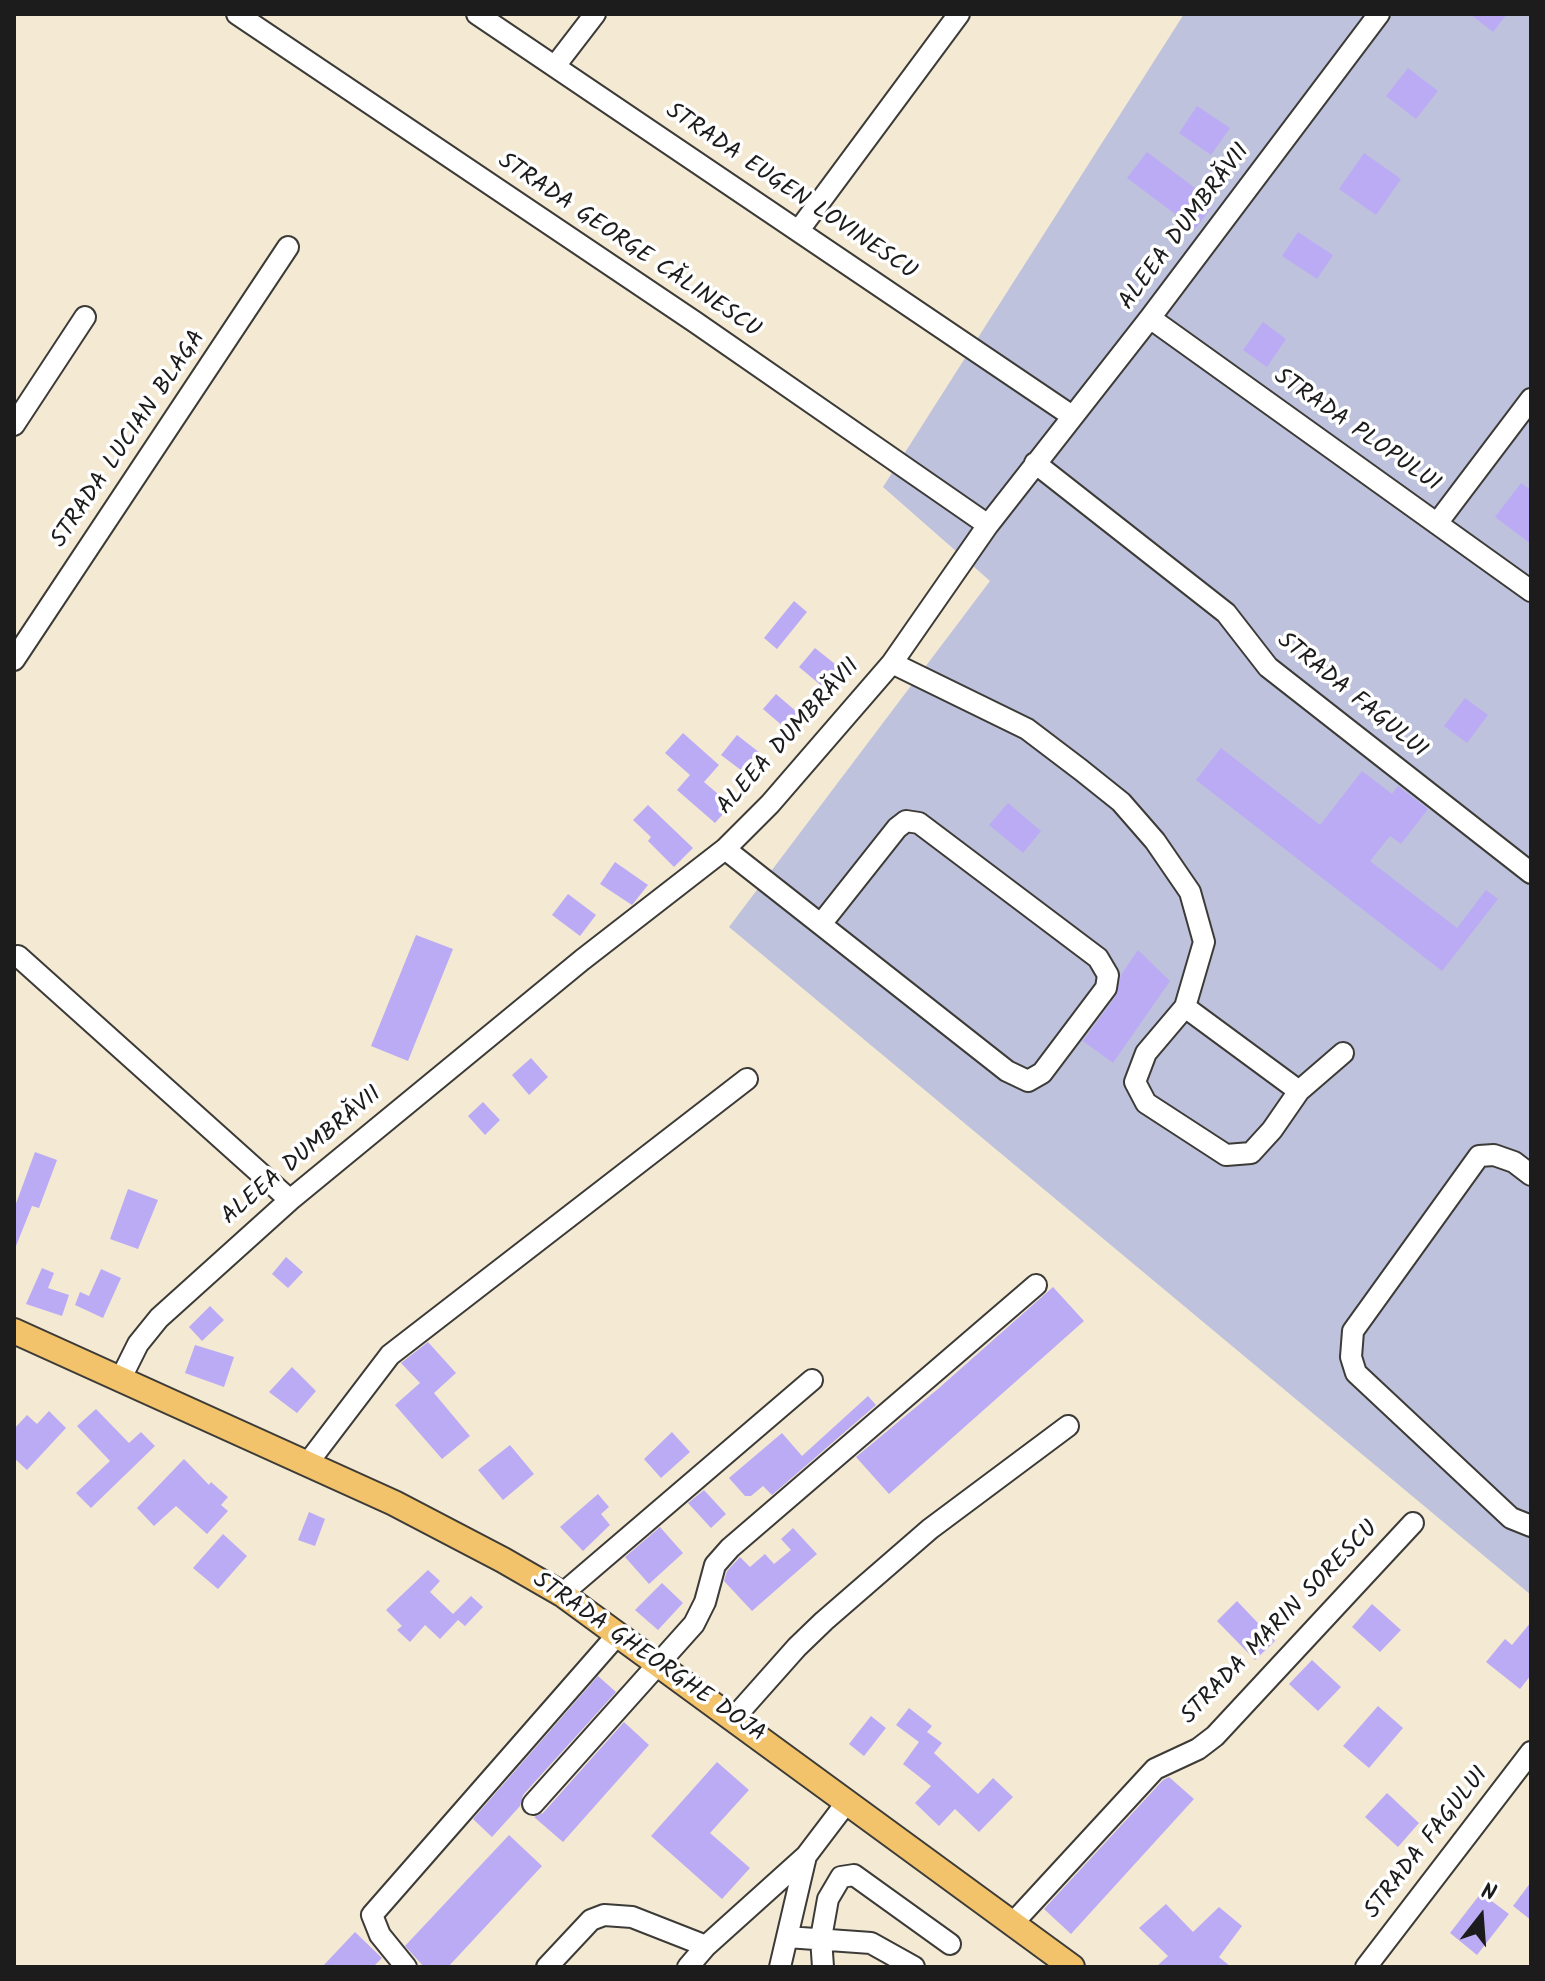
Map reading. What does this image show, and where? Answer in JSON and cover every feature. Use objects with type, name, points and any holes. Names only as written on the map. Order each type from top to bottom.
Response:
[{"type":"main road","name":"STRADA GHEORGHE DOJA","points":[[14,1331],[394,1503],[562,1594],[1013,1923],[1062,1964]]},
{"type":"street","name":"STRADA GEORGE CĂLINESCU","points":[[237,14],[695,322],[988,525]]},
{"type":"street","name":"STRADA EUGEN LOVINESCU","points":[[477,14],[1072,416]]},
{"type":"street","points":[[555,66],[595,14]]},
{"type":"street","points":[[799,230],[959,14]]},
{"type":"street","name":"ALEEA DUMBRĂVII","points":[[120,1380],[138,1344],[159,1318],[290,1200],[582,960],[725,849],[818,752],[892,663],[988,525],[1150,318],[1379,14]]},
{"type":"street","name":"STRADA LUCIAN BLAGA","points":[[14,660],[288,247]]},
{"type":"street","points":[[14,425],[85,317]]},
{"type":"street","name":"STRADA PLOPULUI","points":[[1150,318],[1531,591]]},
{"type":"street","points":[[1438,522],[1531,399]]},
{"type":"street","name":"STRADA FAGULUI","points":[[1035,463],[1226,613],[1268,667],[1531,873]]},
{"type":"street","points":[[892,663],[1027,729],[1121,802],[1155,841],[1190,892],[1204,942],[1185,1007],[1146,1053],[1135,1082],[1146,1103],[1226,1155],[1251,1153],[1272,1130],[1299,1091],[1343,1053]]},
{"type":"street","points":[[725,849],[1007,1071],[1028,1081],[1042,1073],[1106,988],[1108,975],[1098,958],[919,823],[906,821],[897,828],[821,924]]},
{"type":"street","points":[[18,956],[290,1200]]},
{"type":"street","points":[[1185,1007],[1299,1091]]},
{"type":"street","points":[[307,1464],[390,1355],[747,1079]]},
{"type":"street","points":[[1531,1175],[1514,1162],[1494,1155],[1479,1156],[1353,1331],[1351,1357],[1356,1373],[1511,1518],[1531,1526]]},
{"type":"street","points":[[533,1804],[694,1624],[705,1602],[715,1565],[730,1548],[1036,1285]]},
{"type":"street","points":[[562,1594],[812,1380]]},
{"type":"street","points":[[733,1719],[824,1621],[930,1529],[1068,1426]]},
{"type":"street","name":"STRADA MARIN SORESCU","points":[[1013,1923],[1155,1769],[1198,1749],[1215,1736],[1413,1523]]},
{"type":"street","points":[[406,1967],[380,1935],[372,1915],[618,1634]]},
{"type":"street","name":"STRADA FAGULUI","points":[[1366,1967],[1531,1752]]},
{"type":"street","points":[[688,1967],[706,1946],[806,1856],[847,1802]]},
{"type":"street","points":[[780,1967],[806,1856]]},
{"type":"street","points":[[823,1967],[821,1938],[833,1888],[841,1877],[854,1875],[950,1944]]},
{"type":"street","points":[[547,1967],[591,1920],[604,1915],[632,1917],[706,1946]]},
{"type":"street","points":[[787,1937],[871,1943],[914,1967]]},
{"type":"shaded area","points":[[1184,14],[1531,14],[1531,1595],[729,927],[990,581],[883,487]]},
{"type":"building","points":[[1470,14],[1507,14],[1493,32]]},
{"type":"building","points":[[1408,68],[1438,91],[1416,119],[1386,96]]},
{"type":"building","points":[[1197,106],[1230,128],[1211,155],[1179,133]]},
{"type":"building","points":[[1147,152],[1215,203],[1195,229],[1127,178]]},
{"type":"building","points":[[1364,153],[1401,179],[1376,215],[1339,189]]},
{"type":"building","points":[[1298,232],[1333,255],[1317,279],[1282,256]]},
{"type":"building","points":[[1263,322],[1286,339],[1267,367],[1243,350]]},
{"type":"building","points":[[1521,483],[1531,490],[1531,544],[1495,517]]},
{"type":"building","points":[[794,601],[807,612],[777,649],[764,638]]},
{"type":"building","points":[[815,648],[845,672],[829,692],[799,667]]},
{"type":"building","points":[[776,694],[805,719],[792,734],[763,709]]},
{"type":"building","points":[[1465,698],[1488,715],[1467,743],[1444,726]]},
{"type":"building","points":[[683,733],[719,765],[704,782],[731,805],[715,823],[677,790],[690,775],[665,753]]},
{"type":"building","points":[[737,735],[769,760],[754,780],[721,755]]},
{"type":"building","points":[[1221,748],[1320,825],[1362,771],[1392,794],[1398,786],[1428,809],[1401,844],[1390,836],[1370,861],[1457,928],[1486,890],[1498,899],[1442,971],[1196,780]]},
{"type":"building","points":[[1008,803],[1041,831],[1023,853],[989,825]]},
{"type":"building","points":[[648,805],[693,848],[674,867],[648,841],[651,837],[633,820]]},
{"type":"building","points":[[615,862],[648,885],[632,905],[600,884]]},
{"type":"building","points":[[568,894],[596,915],[580,936],[552,915]]},
{"type":"building","points":[[416,935],[453,949],[408,1061],[371,1046]]},
{"type":"building","points":[[1138,950],[1170,981],[1113,1063],[1083,1041],[1116,996],[1121,975]]},
{"type":"building","points":[[531,1058],[548,1077],[529,1095],[512,1075]]},
{"type":"building","points":[[483,1102],[500,1120],[485,1135],[468,1116]]},
{"type":"building","points":[[35,1152],[57,1160],[39,1208],[32,1206],[14,1251],[14,1209]]},
{"type":"building","points":[[128,1189],[158,1200],[138,1249],[110,1239]]},
{"type":"building","points":[[286,1257],[303,1272],[288,1288],[272,1274]]},
{"type":"building","points":[[42,1268],[54,1273],[48,1288],[69,1295],[62,1316],[26,1304]]},
{"type":"building","points":[[101,1269],[121,1278],[103,1318],[75,1305],[80,1292],[89,1296]]},
{"type":"building","points":[[1053,1287],[1084,1321],[889,1494],[856,1457]]},
{"type":"building","points":[[210,1306],[224,1320],[202,1341],[189,1327]]},
{"type":"building","points":[[428,1342],[456,1373],[434,1393],[470,1436],[442,1459],[395,1405],[420,1383],[401,1363]]},
{"type":"building","points":[[195,1345],[234,1357],[224,1387],[185,1373]]},
{"type":"building","points":[[292,1367],[316,1391],[297,1413],[269,1392]]},
{"type":"building","points":[[868,1396],[876,1405],[772,1495],[763,1486],[751,1496],[745,1496],[729,1478],[782,1433],[802,1456]]},
{"type":"building","points":[[96,1409],[129,1443],[141,1432],[155,1446],[91,1508],[76,1493],[110,1461],[77,1426]]},
{"type":"building","points":[[49,1411],[66,1428],[27,1470],[14,1458],[14,1429],[27,1415],[37,1424]]},
{"type":"building","points":[[672,1432],[690,1452],[661,1478],[644,1459]]},
{"type":"building","points":[[510,1445],[534,1474],[503,1500],[478,1470]]},
{"type":"building","points":[[184,1459],[209,1485],[211,1482],[228,1497],[221,1505],[228,1511],[207,1534],[176,1506],[154,1526],[137,1508]]},
{"type":"building","points":[[704,1490],[726,1514],[711,1528],[688,1503]]},
{"type":"building","points":[[598,1494],[609,1507],[601,1514],[610,1525],[583,1551],[560,1527]]},
{"type":"building","points":[[309,1512],[325,1519],[315,1546],[298,1540]]},
{"type":"building","points":[[660,1527],[683,1553],[649,1584],[625,1557]]},
{"type":"building","points":[[793,1528],[817,1554],[752,1611],[724,1581],[727,1571],[740,1557],[750,1567],[765,1554],[774,1564],[791,1550],[781,1539]]},
{"type":"building","points":[[223,1534],[247,1556],[218,1589],[193,1568]]},
{"type":"building","points":[[428,1570],[440,1581],[430,1592],[453,1614],[471,1596],[483,1607],[465,1626],[458,1620],[440,1639],[425,1625],[410,1642],[397,1630],[402,1626],[386,1610]]},
{"type":"building","points":[[662,1583],[683,1603],[658,1630],[635,1610]]},
{"type":"building","points":[[1237,1601],[1275,1641],[1255,1660],[1217,1621]]},
{"type":"building","points":[[1372,1604],[1401,1630],[1380,1652],[1352,1627]]},
{"type":"building","points":[[1531,1622],[1531,1675],[1520,1689],[1486,1662],[1505,1639],[1512,1645]]},
{"type":"building","points":[[1312,1660],[1341,1687],[1318,1711],[1289,1684]]},
{"type":"building","points":[[598,1676],[616,1692],[523,1795],[520,1806],[492,1837],[473,1819]]},
{"type":"building","points":[[1378,1706],[1403,1728],[1369,1768],[1343,1746]]},
{"type":"building","points":[[909,1708],[932,1726],[927,1732],[942,1743],[934,1753],[978,1794],[993,1778],[1013,1797],[979,1832],[955,1809],[939,1826],[915,1803],[931,1786],[903,1764],[919,1742],[896,1725]]},
{"type":"building","points":[[871,1716],[886,1728],[864,1756],[849,1744]]},
{"type":"building","points":[[624,1722],[649,1745],[563,1842],[534,1817],[543,1813]]},
{"type":"building","points":[[717,1762],[749,1790],[710,1833],[750,1868],[722,1899],[651,1836]]},
{"type":"building","points":[[1169,1777],[1194,1799],[1071,1934],[1044,1909]]},
{"type":"building","points":[[1387,1793],[1419,1823],[1398,1847],[1365,1817]]},
{"type":"building","points":[[509,1835],[542,1866],[448,1967],[424,1967],[405,1946]]},
{"type":"building","points":[[1531,1882],[1531,1920],[1513,1906]]},
{"type":"building","points":[[1481,1893],[1509,1914],[1477,1955],[1450,1933]]},
{"type":"building","points":[[1166,1904],[1193,1932],[1219,1907],[1242,1926],[1219,1957],[1231,1967],[1156,1967],[1168,1956],[1139,1928]]},
{"type":"building","points":[[355,1932],[382,1958],[373,1967],[322,1967]]}]
